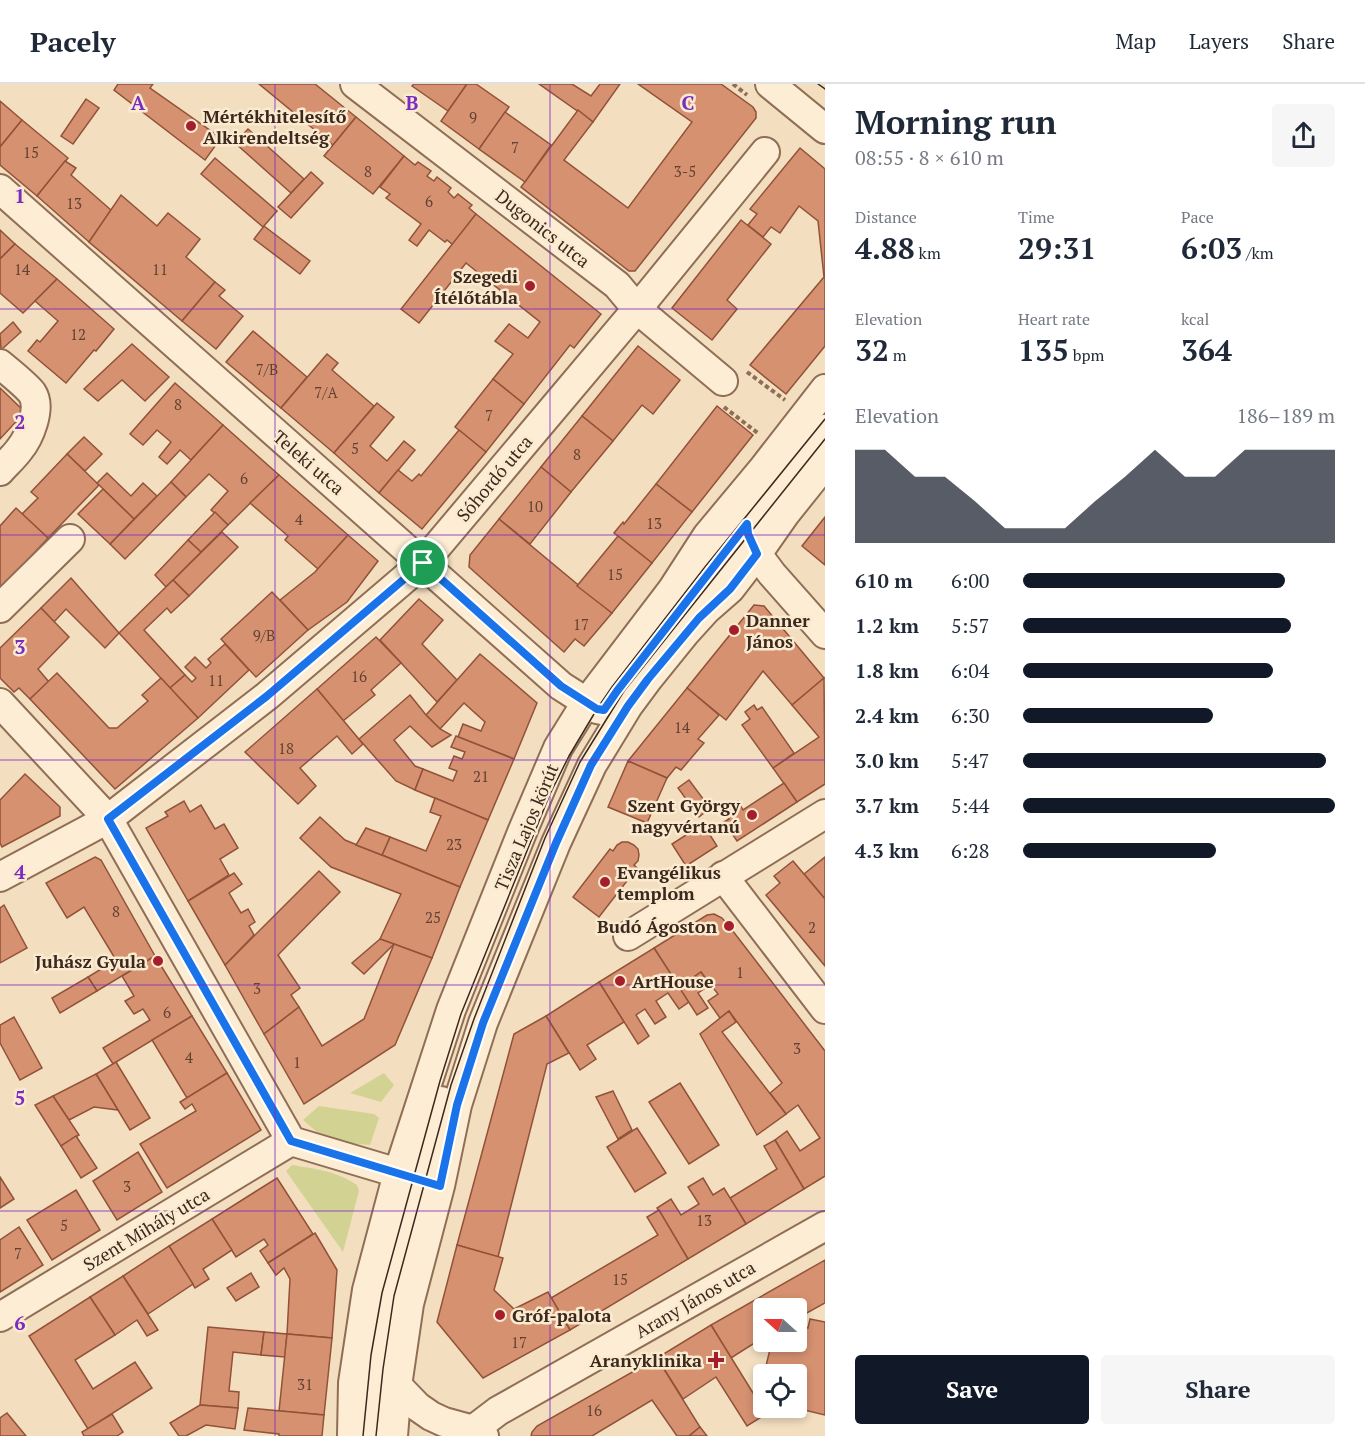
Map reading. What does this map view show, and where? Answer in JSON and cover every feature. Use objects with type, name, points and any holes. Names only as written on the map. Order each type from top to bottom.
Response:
[{"type":"street","name":"Dugonics utca","points":[[355,84],[617,285],[636,309],[729,385]]},
{"type":"street","points":[[770,84],[825,129]]},
{"type":"street","name":"Sóhordó utca","points":[[0,877],[108,819],[267,696],[423,563],[765,152]]},
{"type":"street","name":"Teleki utca","points":[[0,189],[561,686],[606,706]]},
{"type":"street","points":[[0,364],[32,393],[35,400],[34,420],[20,449],[0,471]]},
{"type":"street","name":"Tisza Lajos körút","points":[[358,1434],[353,1383],[367,1290],[457,1105],[483,1023],[556,843],[591,765],[606,706],[672,590],[707,537],[825,388]]},
{"type":"street","name":"Tisza Lajos körút","points":[[606,706],[747,524],[825,429]]},
{"type":"street","name":"Tisza Lajos körút","points":[[374,1404],[389,1295],[419,1179],[455,1000],[558,748],[606,706],[648,679],[706,610],[730,589],[825,464]]},
{"type":"street","points":[[762,470],[748,514],[748,534],[757,554],[772,574],[825,634]]},
{"type":"street","points":[[0,608],[70,539]]},
{"type":"street","points":[[0,703],[108,819],[291,1141],[419,1179]]},
{"type":"street","points":[[628,936],[825,814]]},
{"type":"street","points":[[723,876],[825,1009]]},
{"type":"street","name":"Szent Mihály utca","points":[[0,1317],[291,1141]]},
{"type":"street","name":"Tisza Lajos körút","points":[[393,1436],[397,1386],[409,1304],[419,1179]]},
{"type":"street","name":"Arany János utca","points":[[479,1433],[498,1411],[825,1226]]},
{"type":"street","points":[[360,1332],[371,1355],[397,1386],[418,1407],[431,1416],[434,1429],[458,1427],[479,1433]]},
{"type":"street","name":"Tisza Lajos körút","points":[[358,1434],[364,1411],[397,1386]]},
{"type":"path","points":[[729,385],[787,401]]},
{"type":"path","points":[[729,385],[760,434]]},
{"type":"green space","points":[[384,1073],[394,1085],[381,1102],[350,1093]]},
{"type":"green space","points":[[319,1106],[374,1114],[379,1118],[370,1145],[345,1143],[318,1133],[303,1120]]},
{"type":"green space","points":[[292,1165],[318,1169],[357,1185],[359,1191],[343,1252],[286,1171]]},
{"type":"building","points":[[118,84],[153,84],[150,88],[221,138],[205,160],[114,90]]},
{"type":"building","points":[[259,84],[315,84],[356,117],[333,145]]},
{"type":"building","points":[[414,84],[467,84],[448,111],[412,86]]},
{"type":"building","points":[[467,84],[476,84],[509,107],[479,149],[441,121]]},
{"type":"building","points":[[539,84],[572,84],[591,96],[600,84],[620,84],[593,122]]},
{"type":"building","points":[[638,84],[721,84],[753,107],[756,118],[635,271],[629,271],[521,187],[578,110],[593,122],[564,160],[628,208],[692,122]]},
{"type":"building","points":[[86,99],[99,108],[73,144],[61,136]]},
{"type":"building","points":[[0,101],[22,120],[0,147]]},
{"type":"building","points":[[505,112],[551,145],[525,182],[479,149]]},
{"type":"building","points":[[356,117],[404,156],[373,194],[324,156]]},
{"type":"building","points":[[22,120],[68,158],[37,196],[0,165],[0,147]]},
{"type":"building","points":[[248,129],[304,179],[291,193],[235,143]]},
{"type":"building","points":[[800,148],[825,169],[825,346],[786,394],[750,365],[824,277],[818,221],[799,206],[780,233],[771,227],[763,237],[748,225],[757,214],[750,209]]},
{"type":"building","points":[[404,156],[415,165],[418,162],[431,171],[427,176],[434,181],[437,177],[451,188],[448,192],[454,198],[458,194],[472,205],[469,208],[476,214],[453,245],[429,230],[417,246],[409,240],[421,224],[386,198],[390,194],[380,187]]},
{"type":"building","points":[[215,158],[277,211],[263,227],[201,174]]},
{"type":"building","points":[[65,161],[76,168],[71,175],[111,210],[89,242],[37,196]]},
{"type":"building","points":[[311,172],[323,183],[291,218],[278,207]]},
{"type":"building","points":[[121,195],[157,226],[168,213],[200,239],[186,257],[215,282],[182,321],[89,242]]},
{"type":"building","name":"Szegedi Ítélőtábla","points":[[476,214],[601,314],[574,348],[570,345],[524,404],[493,379],[513,354],[495,341],[509,324],[528,338],[540,322],[466,263],[419,323],[401,309]]},
{"type":"building","points":[[741,220],[771,244],[727,300],[737,309],[712,340],[672,308]]},
{"type":"building","points":[[264,226],[310,261],[300,274],[254,239]]},
{"type":"building","points":[[0,230],[15,244],[0,259]]},
{"type":"building","points":[[15,244],[57,279],[23,313],[0,293],[0,259]]},
{"type":"building","points":[[57,279],[114,329],[66,383],[28,351],[37,340],[40,342],[58,321],[35,301]]},
{"type":"building","points":[[215,282],[225,290],[219,296],[243,316],[216,349],[182,321]]},
{"type":"building","points":[[13,322],[21,332],[1,350],[0,334]]},
{"type":"building","points":[[253,331],[307,377],[281,408],[226,362]]},
{"type":"building","points":[[132,344],[169,377],[145,401],[122,380],[98,401],[84,389]]},
{"type":"building","points":[[638,346],[680,380],[653,414],[642,405],[613,441],[582,416]]},
{"type":"building","points":[[327,354],[338,363],[332,370],[374,406],[334,453],[281,408]]},
{"type":"building","points":[[493,379],[524,404],[486,452],[455,427]]},
{"type":"building","points":[[175,383],[223,425],[191,460],[180,450],[167,464],[159,457],[171,442],[157,430],[143,445],[130,434]]},
{"type":"building","points":[[0,388],[25,412],[0,439]]},
{"type":"building","points":[[377,403],[394,417],[370,446],[387,461],[404,441],[415,450],[379,493],[334,453]]},
{"type":"building","points":[[717,406],[753,435],[692,512],[656,484]]},
{"type":"building","points":[[582,416],[613,441],[571,492],[541,467]]},
{"type":"building","points":[[223,425],[279,475],[228,525],[211,510],[228,491],[209,474],[186,497],[171,482]]},
{"type":"building","points":[[459,430],[486,452],[422,529],[379,493],[398,470],[412,481],[419,474],[421,476]]},
{"type":"building","points":[[84,437],[102,454],[85,471],[67,454]]},
{"type":"building","points":[[67,454],[99,485],[48,538],[22,514],[38,498],[31,492]]},
{"type":"building","points":[[541,467],[571,492],[530,544],[499,519]]},
{"type":"building","points":[[107,473],[131,496],[143,483],[157,496],[134,519],[97,483]]},
{"type":"building","points":[[279,475],[348,535],[318,569],[285,540],[288,536],[250,503]]},
{"type":"building","points":[[171,482],[186,497],[125,559],[110,544]]},
{"type":"building","points":[[656,484],[692,512],[652,563],[614,533]]},
{"type":"building","points":[[103,489],[134,519],[110,544],[78,514]]},
{"type":"building","points":[[16,508],[48,538],[0,590],[0,526]]},
{"type":"building","points":[[215,512],[228,525],[201,552],[188,540]]},
{"type":"building","points":[[825,517],[825,565],[802,546]]},
{"type":"building","points":[[499,519],[612,613],[584,646],[575,639],[564,652],[469,567],[470,555]]},
{"type":"building","points":[[222,532],[238,547],[189,596],[173,580]]},
{"type":"building","points":[[348,535],[378,561],[347,602],[308,630],[280,600],[315,572]]},
{"type":"building","points":[[618,536],[652,563],[612,613],[577,586]]},
{"type":"building","points":[[188,540],[201,552],[166,587],[155,575]]},
{"type":"building","points":[[71,578],[119,633],[105,648],[66,609],[54,622],[41,608]]},
{"type":"building","points":[[173,580],[189,596],[171,613],[167,608],[144,630],[185,675],[170,688],[119,633]]},
{"type":"building","points":[[272,592],[308,630],[256,677],[221,639]]},
{"type":"building","points":[[419,599],[443,620],[422,644],[457,680],[437,702],[380,640]]},
{"type":"building","points":[[754,605],[764,606],[824,678],[792,705],[763,671],[726,720],[687,688]]},
{"type":"building","points":[[41,608],[69,637],[38,669],[49,682],[30,699],[19,688],[14,692],[0,678],[0,648]]},
{"type":"building","points":[[376,637],[401,663],[371,690],[375,695],[343,721],[317,689]]},
{"type":"building","points":[[225,644],[249,670],[198,718],[170,688],[185,675],[192,682],[196,678],[185,667],[195,657],[206,668],[211,663],[208,659]]},
{"type":"building","points":[[480,654],[537,703],[514,759],[458,737],[463,724],[481,731],[485,722],[464,703],[440,729],[426,715]]},
{"type":"building","points":[[57,673],[109,728],[117,728],[148,701],[142,695],[161,678],[198,718],[115,789],[30,699]]},
{"type":"building","points":[[824,678],[825,784],[797,802],[773,768],[819,737],[792,705]]},
{"type":"building","points":[[687,688],[719,715],[698,739],[704,743],[681,770],[676,767],[667,778],[628,761]]},
{"type":"building","points":[[317,689],[363,744],[352,754],[337,736],[300,768],[316,786],[298,804],[245,752]]},
{"type":"building","points":[[410,695],[440,729],[451,735],[432,747],[410,726],[394,740],[415,766],[423,769],[415,790],[396,781],[359,739]]},
{"type":"building","points":[[754,705],[757,710],[762,707],[794,753],[773,768],[742,725],[750,719],[745,712]]},
{"type":"building","points":[[456,736],[514,759],[488,820],[415,790],[423,769],[453,781],[457,771],[449,768],[454,756],[462,759],[465,752],[451,747]]},
{"type":"building","points":[[628,761],[667,778],[647,823],[608,807]]},
{"type":"building","points":[[25,774],[60,807],[60,816],[2,847],[0,843],[0,800]]},
{"type":"building","points":[[689,780],[710,808],[699,817],[678,788]]},
{"type":"building","name":"Szent György nagyvértanú","points":[[784,783],[797,802],[737,841],[724,822],[729,819],[723,811],[738,801],[743,810]]},
{"type":"building","points":[[435,798],[488,820],[460,887],[382,855],[390,837],[426,851],[441,816],[430,812]]},
{"type":"building","points":[[184,801],[190,812],[201,805],[215,829],[224,824],[238,848],[220,859],[229,875],[188,901],[146,828],[168,816],[165,812]]},
{"type":"building","points":[[320,817],[345,840],[460,887],[432,958],[380,939],[401,894],[331,867],[300,838]]},
{"type":"building","points":[[703,824],[717,846],[686,866],[672,844]]},
{"type":"building","points":[[366,828],[390,837],[382,855],[356,845]]},
{"type":"building","name":"Evangélikus templom","points":[[622,842],[628,842],[638,849],[638,861],[634,865],[637,868],[599,917],[573,897],[610,849],[613,851]]},
{"type":"building","points":[[95,857],[101,860],[155,956],[97,991],[88,977],[116,960],[84,907],[67,918],[46,883]]},
{"type":"building","points":[[825,857],[825,899],[804,874]]},
{"type":"building","points":[[793,861],[825,899],[825,966],[766,895],[780,883],[774,876]]},
{"type":"building","points":[[319,871],[340,892],[278,955],[300,988],[291,995],[299,1007],[264,1034],[225,965]]},
{"type":"building","points":[[234,873],[242,884],[229,893],[241,913],[248,909],[255,922],[249,926],[254,935],[225,965],[188,901]]},
{"type":"building","points":[[4,905],[27,948],[0,963],[0,908]]},
{"type":"building","points":[[714,914],[722,918],[729,926],[825,1051],[825,1176],[804,1189],[775,1140],[787,1131],[800,1151],[820,1138],[798,1105],[786,1114],[770,1093],[782,1083],[729,1011],[720,1018],[708,1001],[718,994],[701,972],[679,987],[654,948],[707,915]]},
{"type":"building","points":[[380,939],[394,944],[364,974],[352,963]]},
{"type":"building","points":[[394,944],[432,958],[395,1045],[304,1104],[264,1034],[299,1007],[322,1046],[364,1019]]},
{"type":"building","points":[[654,948],[689,1002],[679,1009],[668,993],[656,1001],[666,1017],[655,1024],[645,1009],[636,1015],[649,1036],[638,1044],[599,982]]},
{"type":"building","points":[[155,956],[192,1016],[113,1064],[103,1048],[150,1020],[143,1009],[134,1014],[125,1001],[134,996],[122,976]]},
{"type":"building","points":[[701,972],[710,985],[698,993],[708,1008],[697,1015],[679,987]]},
{"type":"building","points":[[88,977],[97,991],[60,1013],[52,998]]},
{"type":"building","points":[[599,982],[624,1022],[587,1045],[596,1059],[580,1070],[546,1016]]},
{"type":"building","points":[[729,1011],[736,1022],[722,1032],[786,1114],[757,1135],[700,1034]]},
{"type":"building","points":[[192,1016],[227,1073],[187,1098],[152,1040]]},
{"type":"building","points":[[546,1016],[569,1053],[547,1064],[498,1257],[457,1245],[514,1034]]},
{"type":"building","points":[[14,1017],[42,1068],[20,1080],[0,1043],[0,1025]]},
{"type":"building","points":[[116,1062],[150,1118],[130,1130],[96,1074]]},
{"type":"building","points":[[227,1073],[261,1130],[167,1188],[140,1144],[196,1111],[192,1104],[185,1109],[180,1102]]},
{"type":"building","points":[[96,1074],[118,1110],[94,1107],[69,1120],[53,1096]]},
{"type":"building","points":[[680,1083],[719,1145],[689,1164],[649,1102]]},
{"type":"building","points":[[613,1091],[632,1130],[618,1139],[596,1097]]},
{"type":"building","points":[[53,1096],[79,1135],[61,1146],[35,1105]]},
{"type":"building","points":[[637,1128],[666,1173],[635,1192],[607,1147]]},
{"type":"building","points":[[76,1136],[97,1168],[81,1178],[61,1146]]},
{"type":"building","points":[[775,1140],[804,1189],[746,1224],[730,1198],[777,1169],[764,1146]]},
{"type":"building","points":[[138,1152],[162,1192],[117,1220],[93,1181]]},
{"type":"building","points":[[0,1177],[14,1199],[0,1208]]},
{"type":"building","points":[[277,1178],[313,1234],[268,1263],[260,1251],[268,1245],[264,1239],[236,1257],[212,1219]]},
{"type":"building","points":[[703,1178],[713,1195],[724,1188],[746,1224],[688,1259],[657,1208],[671,1199],[681,1215],[699,1204],[688,1187]]},
{"type":"building","points":[[76,1190],[100,1230],[52,1260],[27,1220]]},
{"type":"building","points":[[659,1210],[688,1259],[570,1330],[551,1298],[658,1235],[647,1217]]},
{"type":"building","points":[[212,1219],[232,1250],[203,1269],[209,1279],[195,1288],[169,1246]]},
{"type":"building","points":[[19,1227],[43,1265],[0,1292],[0,1240]]},
{"type":"building","points":[[315,1233],[337,1270],[332,1338],[287,1334],[290,1279],[284,1268],[276,1275],[268,1263]]},
{"type":"building","name":"Gróf-palota","points":[[457,1245],[503,1258],[494,1290],[514,1309],[548,1292],[570,1330],[483,1378],[437,1322]]},
{"type":"building","points":[[169,1246],[193,1284],[148,1314],[123,1276]]},
{"type":"building","points":[[825,1260],[825,1303],[807,1313],[807,1298],[758,1298]]},
{"type":"building","points":[[251,1273],[259,1287],[236,1301],[227,1288]]},
{"type":"building","points":[[123,1276],[158,1330],[147,1336],[137,1320],[115,1335],[90,1297]]},
{"type":"building","points":[[90,1297],[115,1335],[75,1360],[93,1389],[135,1362],[152,1388],[88,1429],[29,1336]]},
{"type":"building","points":[[753,1301],[753,1344],[731,1358],[711,1325]]},
{"type":"building","points":[[810,1319],[825,1322],[825,1415],[807,1411],[807,1364],[766,1364],[769,1352],[807,1352]]},
{"type":"building","points":[[711,1325],[753,1393],[753,1418],[760,1418],[747,1426],[716,1377],[683,1399],[657,1358]]},
{"type":"building","points":[[208,1327],[264,1332],[261,1355],[233,1352],[229,1391],[239,1392],[238,1408],[200,1405]]},
{"type":"building","points":[[264,1332],[287,1334],[285,1357],[261,1355]]},
{"type":"building","points":[[287,1334],[332,1338],[324,1415],[279,1411]]},
{"type":"building","points":[[657,1358],[700,1427],[689,1436],[677,1436],[652,1400],[592,1436],[531,1436],[537,1426]]},
{"type":"building","points":[[200,1405],[238,1408],[235,1429],[206,1425],[186,1436],[179,1436],[170,1423]]},
{"type":"building","points":[[248,1408],[324,1415],[322,1436],[279,1436],[279,1434],[244,1430]]},
{"type":"building","points":[[7,1413],[26,1436],[0,1436],[0,1418]]},
{"type":"building","points":[[112,1414],[123,1432],[117,1436],[84,1436],[82,1432]]},
{"type":"building","points":[[700,1427],[707,1436],[689,1436]]},
{"type":"tram line","points":[[818,84],[825,89]]},
{"type":"tram line","points":[[363,1436],[371,1355],[382,1293],[440,1081],[461,1014],[550,794],[569,756],[612,687],[705,567],[825,419]]},
{"type":"tram line","points":[[376,1436],[394,1296],[451,1085],[474,1019],[545,838],[580,762],[624,691],[825,439]]},
{"type":"place","name":"Mértékhitelesítő Alkirendeltség","points":[[191,126]]},
{"type":"place","name":"Szegedi Ítélőtábla","points":[[530,286]]},
{"type":"place","name":"Danner János","points":[[734,630]]},
{"type":"place","name":"Szent György nagyvértanú","points":[[752,815]]},
{"type":"place","name":"Evangélikus templom","points":[[605,882]]},
{"type":"place","name":"Budó Ágoston","points":[[729,926]]},
{"type":"place","name":"Juhász Gyula","points":[[158,961]]},
{"type":"place","name":"ArtHouse","points":[[620,981]]},
{"type":"place","name":"Gróf-palota","points":[[500,1315]]},
{"type":"place","name":"Aranyklinika","points":[[716,1360]]},
{"type":"route","points":[[747,524],[748,534],[757,554],[730,589],[706,610],[648,679],[591,765],[556,843],[483,1023],[457,1105],[440,1186],[291,1141],[108,819],[267,696],[423,563],[561,686],[597,709],[604,710],[747,524]]}]
